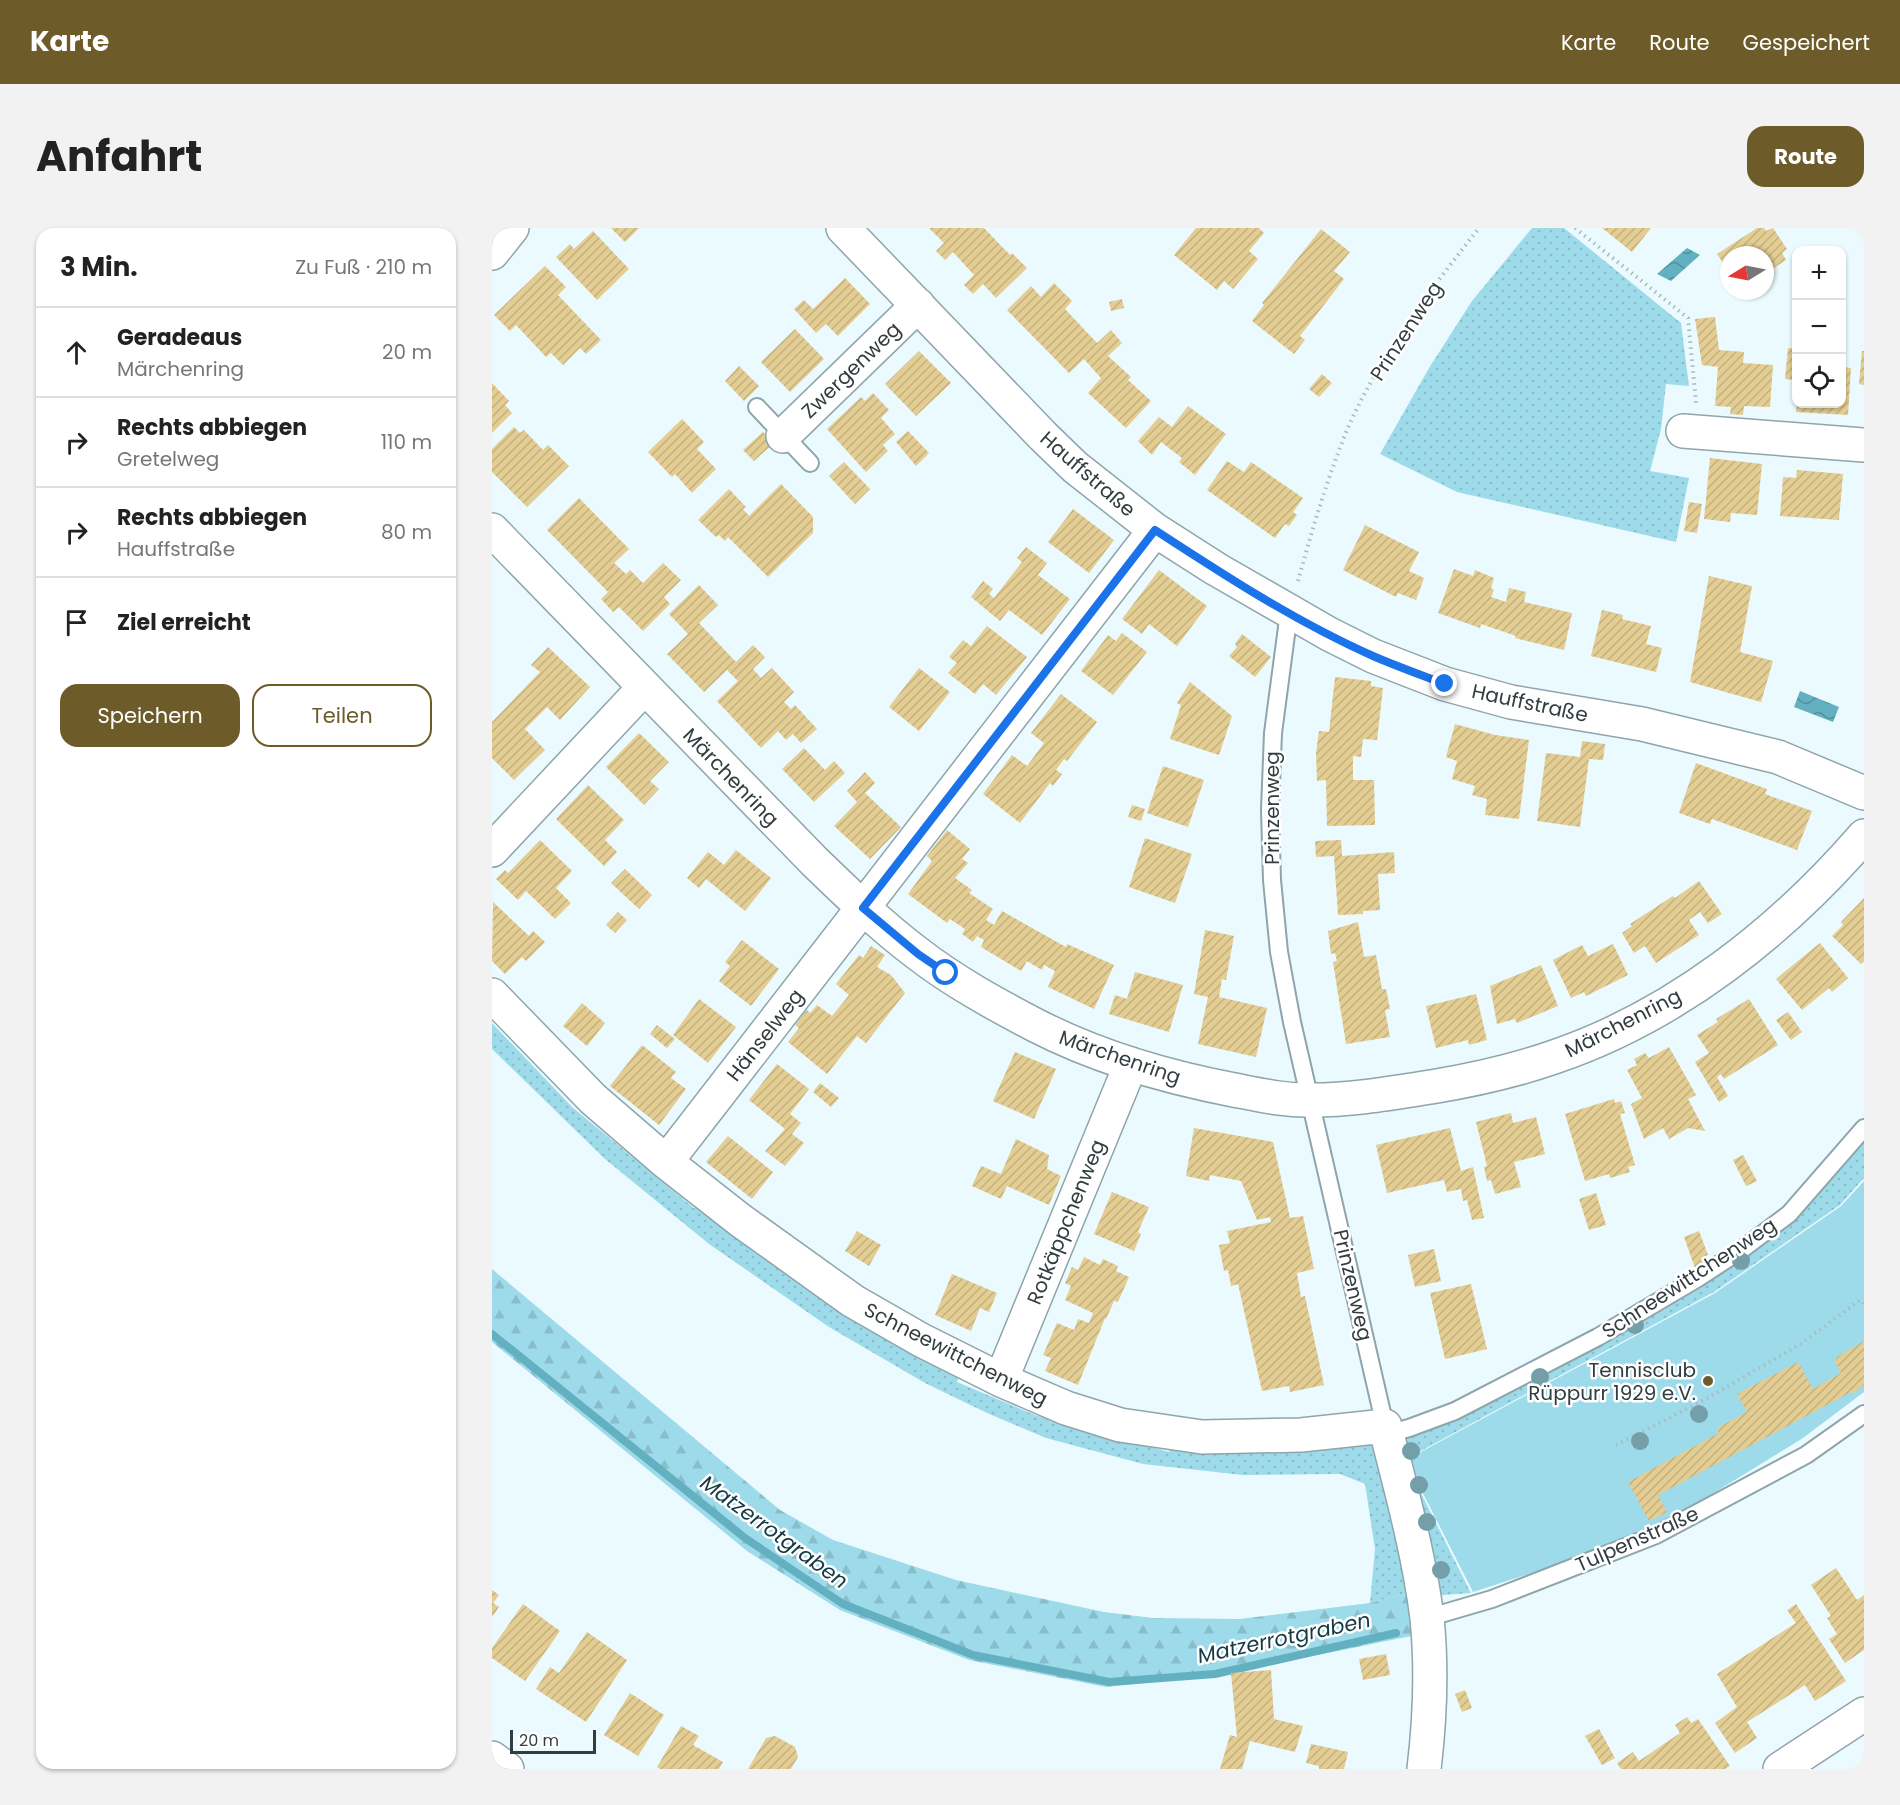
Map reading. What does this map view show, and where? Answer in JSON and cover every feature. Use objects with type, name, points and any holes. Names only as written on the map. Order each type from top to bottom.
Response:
[{"type":"street","points":[[492,253],[512,228]]},
{"type":"street","name":"Hauffstraße","points":[[843,228],[1075,467],[1155,530],[1289,612],[1373,656],[1445,684],[1511,702],[1642,724],[1778,757],[1864,793]]},
{"type":"street","name":"Zwergenweg","points":[[783,436],[918,305]]},
{"type":"street","points":[[1691,432],[1864,445]]},
{"type":"street","name":"Märchenring","points":[[492,530],[814,861],[863,908],[918,954],[987,999],[1036,1026],[1080,1046],[1168,1076],[1270,1097],[1311,1100],[1389,1094],[1509,1071],[1556,1057],[1605,1037],[1700,984],[1740,955],[1807,896],[1864,836]]},
{"type":"street","name":"Hänselweg","points":[[666,1162],[1155,530]]},
{"type":"street","points":[[492,850],[644,688]]},
{"type":"street","name":"Schneewittchenweg","points":[[492,995],[593,1099],[666,1162],[740,1220],[853,1301],[921,1340],[1001,1380],[1066,1408],[1120,1425],[1202,1437],[1386,1430]]},
{"type":"street","name":"Rotkäppchenweg","points":[[1001,1380],[1131,1064]]},
{"type":"street","points":[[1386,1430],[1415,1552],[1426,1618],[1430,1689],[1424,1769]]},
{"type":"street","points":[[1780,1769],[1864,1714]]},
{"type":"street","points":[[492,1758],[507,1769]]},
{"type":"lane","points":[[757,408],[810,463]]},
{"type":"lane","name":"Prinzenweg","points":[[1289,612],[1273,733],[1270,810],[1272,880],[1279,952],[1292,1022],[1386,1430]]},
{"type":"lane","name":"Schneewittchenweg","points":[[1386,1430],[1408,1428],[1455,1411],[1598,1337],[1698,1278],[1741,1250],[1789,1214],[1864,1128]]},
{"type":"lane","name":"Tulpenstraße","points":[[1426,1618],[1492,1599],[1656,1535],[1806,1455],[1864,1414]]},
{"type":"path","name":"Prinzenweg","points":[[1289,612],[1310,537],[1348,428],[1380,367],[1431,288],[1479,228]]},
{"type":"path","points":[[1575,228],[1688,318],[1691,432]]},
{"type":"path","points":[[1616,1445],[1706,1399],[1802,1343],[1860,1300],[1864,1304]]},
{"type":"green space","points":[[1532,228],[1564,228],[1681,323],[1689,386],[1666,384],[1661,429],[1650,471],[1689,478],[1676,542],[1457,492],[1380,454],[1429,368],[1472,301]]},
{"type":"green space","points":[[492,1023],[572,1107],[694,1208],[701,1202],[960,1372],[957,1382],[1035,1415],[1169,1452],[1172,1440],[1377,1441],[1410,1593],[1370,1603],[1375,1549],[1365,1484],[1340,1474],[1243,1475],[1143,1464],[1046,1438],[925,1383],[829,1327],[709,1244],[605,1159],[492,1049]]},
{"type":"green space","points":[[1864,1136],[1864,1178],[1840,1205],[1714,1292],[1406,1459],[1403,1438],[1472,1408],[1791,1216]]},
{"type":"green space","name":"Tennisclub Rüppurr 1929 e.V.","points":[[1864,1181],[1864,1392],[1803,1438],[1673,1518],[1600,1549],[1473,1592],[1406,1460],[1715,1293],[1841,1206]]},
{"type":"green space","points":[[492,1269],[780,1510],[833,1540],[956,1580],[1104,1612],[1153,1618],[1240,1619],[1370,1603],[1410,1593],[1416,1635],[1214,1676],[1106,1687],[969,1660],[840,1610],[747,1551],[492,1342]]},
{"type":"green space","points":[[1408,1467],[1471,1593],[1430,1596]]},
{"type":"water","points":[[1687,248],[1700,255],[1671,281],[1657,274]]},
{"type":"water","points":[[1800,691],[1839,707],[1833,722],[1794,707]]},
{"type":"building","points":[[611,228],[639,228],[625,242]]},
{"type":"building","points":[[929,228],[984,228],[1010,255],[1012,253],[1027,268],[996,298],[983,284],[973,294],[964,285],[974,275],[953,252],[945,260],[936,251],[944,243]]},
{"type":"building","points":[[1196,228],[1259,228],[1264,233],[1249,251],[1258,259],[1233,289],[1224,281],[1217,290],[1174,255]]},
{"type":"building","points":[[1602,228],[1651,228],[1632,252]]},
{"type":"building","points":[[1757,228],[1764,228],[1766,231],[1773,228],[1787,249],[1782,253],[1786,260],[1774,268],[1774,246],[1729,246]]},
{"type":"building","points":[[1321,229],[1350,252],[1334,271],[1344,279],[1300,336],[1305,340],[1294,354],[1252,321],[1264,305],[1262,303]]},
{"type":"building","points":[[593,231],[629,269],[597,300],[556,257],[570,244],[574,249]]},
{"type":"building","points":[[545,266],[566,287],[558,295],[601,340],[586,354],[580,348],[563,365],[551,353],[546,357],[516,325],[510,331],[494,315]]},
{"type":"building","points":[[845,278],[870,304],[838,336],[826,324],[816,333],[794,309],[804,300],[813,309]]},
{"type":"building","points":[[1054,283],[1072,301],[1065,309],[1097,343],[1111,330],[1122,343],[1108,356],[1131,377],[1128,380],[1151,401],[1126,428],[1088,393],[1101,378],[1084,359],[1069,373],[1007,310],[1031,286],[1041,297]]},
{"type":"building","points":[[1122,299],[1124,308],[1111,311],[1109,302]]},
{"type":"building","points":[[1715,317],[1719,350],[1744,352],[1743,363],[1773,365],[1770,407],[1744,406],[1743,415],[1730,414],[1731,407],[1715,406],[1718,367],[1702,365],[1695,319]]},
{"type":"building","points":[[795,329],[824,359],[790,392],[761,362]]},
{"type":"building","points":[[1788,348],[1792,348],[1792,380],[1785,379]]},
{"type":"building","points":[[919,351],[951,383],[916,416],[885,384]]},
{"type":"building","points":[[1862,351],[1864,351],[1864,385],[1859,384]]},
{"type":"building","points":[[739,366],[759,386],[744,401],[725,381]]},
{"type":"building","points":[[1846,367],[1851,368],[1848,415],[1796,412],[1796,408],[1846,408]]},
{"type":"building","points":[[1322,374],[1332,383],[1319,397],[1309,389]]},
{"type":"building","points":[[492,383],[509,401],[505,405],[512,413],[492,433]]},
{"type":"building","points":[[873,393],[889,410],[881,418],[895,434],[883,445],[888,451],[866,472],[827,429],[861,397],[865,401]]},
{"type":"building","points":[[1188,406],[1226,434],[1195,475],[1179,462],[1182,458],[1161,442],[1152,455],[1138,441],[1159,417],[1172,427]]},
{"type":"building","points":[[682,419],[704,442],[697,449],[716,469],[692,493],[675,474],[672,477],[648,452]]},
{"type":"building","points":[[514,427],[520,433],[524,430],[543,450],[548,445],[569,466],[527,507],[492,472],[492,449]]},
{"type":"building","points":[[908,431],[929,453],[916,466],[896,442]]},
{"type":"building","points":[[763,432],[774,443],[754,461],[743,450]]},
{"type":"building","points":[[1710,458],[1762,464],[1757,515],[1731,513],[1730,522],[1704,519]]},
{"type":"building","points":[[1227,461],[1244,472],[1251,462],[1303,498],[1293,512],[1297,515],[1289,526],[1285,524],[1275,538],[1207,490]]},
{"type":"building","points":[[844,462],[870,489],[855,504],[829,476]]},
{"type":"building","points":[[1797,470],[1843,474],[1839,520],[1780,516],[1783,477],[1796,478]]},
{"type":"building","points":[[781,484],[813,517],[813,533],[768,577],[728,537],[725,541],[719,535],[716,537],[698,520],[729,489],[746,507],[743,509],[749,516]]},
{"type":"building","points":[[579,498],[629,549],[614,563],[626,574],[630,570],[643,583],[663,563],[681,580],[664,597],[670,604],[643,631],[619,607],[613,612],[601,599],[608,592],[547,530]]},
{"type":"building","points":[[1689,502],[1702,504],[1697,533],[1684,531]]},
{"type":"building","points":[[1073,509],[1114,540],[1089,573],[1048,542]]},
{"type":"building","points":[[1365,525],[1419,552],[1409,571],[1424,578],[1416,600],[1398,593],[1396,597],[1343,570]]},
{"type":"building","points":[[1026,547],[1047,563],[1038,575],[1070,599],[1042,635],[1009,610],[1000,621],[971,597],[983,581],[993,589],[989,594],[994,598],[1022,562],[1017,558]]},
{"type":"building","points":[[1454,569],[1473,576],[1475,570],[1494,578],[1491,588],[1494,590],[1491,597],[1506,602],[1509,588],[1526,592],[1524,602],[1572,613],[1564,650],[1515,638],[1516,636],[1481,624],[1480,628],[1438,613]]},
{"type":"building","points":[[1159,570],[1207,606],[1177,646],[1149,624],[1142,634],[1122,619]]},
{"type":"building","points":[[1709,576],[1752,586],[1740,652],[1773,661],[1761,702],[1690,682]]},
{"type":"building","points":[[699,585],[718,605],[699,623],[736,662],[753,645],[765,657],[753,669],[761,678],[772,668],[794,692],[784,702],[791,709],[795,705],[817,729],[801,743],[793,734],[786,740],[778,731],[761,748],[717,701],[738,681],[727,670],[704,692],[667,654],[688,634],[669,614]]},
{"type":"building","points":[[1602,610],[1623,615],[1622,619],[1651,626],[1646,644],[1662,648],[1656,672],[1591,656]]},
{"type":"building","points":[[987,626],[1027,657],[996,695],[983,684],[975,694],[948,673],[957,663],[949,657],[963,640],[971,646]]},
{"type":"building","points":[[1122,633],[1147,652],[1113,695],[1081,671],[1108,635],[1116,641]]},
{"type":"building","points":[[1242,634],[1271,657],[1255,677],[1229,656],[1237,647],[1235,644]]},
{"type":"building","points":[[548,647],[590,687],[560,720],[547,707],[525,729],[545,750],[514,780],[492,758],[492,722],[540,672],[531,665]]},
{"type":"building","points":[[919,668],[950,692],[919,731],[889,707]]},
{"type":"building","points":[[1335,677],[1371,681],[1371,686],[1383,688],[1377,740],[1363,739],[1361,757],[1353,756],[1353,780],[1374,780],[1375,825],[1327,826],[1326,780],[1317,781],[1316,753],[1319,731],[1329,732]]},
{"type":"building","points":[[1190,682],[1232,716],[1219,755],[1170,739],[1181,705],[1177,703]]},
{"type":"building","points":[[1061,694],[1097,722],[1067,761],[1064,759],[1056,770],[1062,774],[1053,786],[1050,783],[1020,823],[983,794],[1012,755],[1027,766],[1044,743],[1031,733]]},
{"type":"building","points":[[1455,724],[1495,735],[1529,740],[1519,819],[1485,815],[1487,799],[1472,795],[1475,786],[1452,779],[1457,761],[1446,757]]},
{"type":"building","points":[[639,733],[669,762],[650,781],[659,789],[644,805],[606,767]]},
{"type":"building","points":[[1582,741],[1605,744],[1603,760],[1589,759],[1580,827],[1537,821],[1546,753],[1580,757]]},
{"type":"building","points":[[804,748],[825,770],[834,761],[845,773],[814,802],[782,769]]},
{"type":"building","points":[[1696,763],[1767,789],[1765,794],[1812,811],[1797,850],[1712,819],[1710,824],[1679,813]]},
{"type":"building","points":[[1163,766],[1204,780],[1188,827],[1147,813]]},
{"type":"building","points":[[865,772],[875,783],[865,793],[901,827],[870,859],[834,826],[857,802],[847,791]]},
{"type":"building","points":[[588,785],[624,820],[605,840],[617,852],[604,866],[556,819]]},
{"type":"building","points":[[1132,805],[1145,809],[1141,821],[1128,817]]},
{"type":"building","points":[[947,830],[970,849],[962,859],[968,863],[955,878],[972,890],[969,893],[993,909],[986,920],[994,925],[1002,911],[1066,947],[1067,944],[1114,965],[1094,1009],[1048,987],[1055,971],[1044,965],[1042,970],[1027,961],[1021,971],[981,947],[984,940],[977,936],[973,942],[962,934],[965,929],[950,919],[947,923],[908,894],[932,861],[927,856]]},
{"type":"building","points":[[1145,838],[1192,854],[1175,903],[1129,887]]},
{"type":"building","points":[[540,840],[572,871],[556,888],[571,903],[555,919],[526,891],[518,900],[496,879],[505,870],[508,873]]},
{"type":"building","points":[[1341,840],[1342,856],[1394,852],[1395,873],[1378,874],[1380,910],[1363,911],[1363,914],[1338,915],[1334,856],[1316,857],[1315,841]]},
{"type":"building","points":[[736,850],[771,878],[745,911],[706,879],[699,888],[687,878],[708,852],[724,865]]},
{"type":"building","points":[[625,869],[652,895],[639,909],[611,883]]},
{"type":"building","points":[[1699,881],[1722,914],[1708,923],[1700,912],[1689,920],[1699,935],[1656,963],[1645,946],[1634,953],[1622,933],[1632,926],[1630,924]]},
{"type":"building","points":[[1864,898],[1864,961],[1861,964],[1832,936],[1843,925],[1841,922]]},
{"type":"building","points":[[493,902],[529,936],[533,931],[545,942],[526,961],[522,957],[505,974],[492,961]]},
{"type":"building","points":[[618,912],[627,920],[615,933],[606,925]]},
{"type":"building","points":[[1358,922],[1364,957],[1376,955],[1382,989],[1386,989],[1390,1009],[1385,1010],[1390,1037],[1346,1044],[1333,962],[1337,961],[1335,953],[1331,954],[1328,931]]},
{"type":"building","points":[[1205,930],[1234,936],[1226,980],[1222,979],[1219,997],[1267,1008],[1256,1057],[1198,1044],[1208,997],[1194,994]]},
{"type":"building","points":[[742,940],[779,969],[751,1006],[719,981],[730,966],[725,962]]},
{"type":"building","points":[[1820,943],[1848,978],[1832,992],[1829,988],[1802,1010],[1776,979]]},
{"type":"building","points":[[1613,944],[1628,975],[1586,996],[1584,992],[1571,998],[1553,960],[1582,945],[1588,956]]},
{"type":"building","points":[[871,946],[885,955],[877,967],[891,975],[905,993],[866,1043],[857,1036],[827,1074],[788,1042],[799,1028],[795,1025],[807,1010],[810,1013],[817,1005],[832,1016],[849,995],[836,984],[859,955],[863,958]]},
{"type":"building","points":[[1541,965],[1558,1006],[1517,1023],[1515,1019],[1497,1024],[1490,986]]},
{"type":"building","points":[[1135,972],[1183,985],[1169,1032],[1109,1014],[1115,995],[1127,999]]},
{"type":"building","points":[[1476,994],[1487,1040],[1469,1045],[1468,1040],[1436,1048],[1426,1006]]},
{"type":"building","points":[[699,999],[736,1027],[708,1063],[673,1035]]},
{"type":"building","points":[[1749,999],[1778,1045],[1724,1079],[1721,1074],[1717,1077],[1728,1096],[1719,1102],[1695,1062],[1709,1053],[1697,1035],[1718,1022],[1716,1019]]},
{"type":"building","points":[[582,1003],[605,1023],[587,1046],[563,1026]]},
{"type":"building","points":[[1788,1012],[1802,1032],[1791,1040],[1776,1020]]},
{"type":"building","points":[[657,1025],[675,1039],[667,1048],[650,1034]]},
{"type":"building","points":[[642,1045],[676,1072],[671,1078],[686,1089],[659,1125],[610,1086]]},
{"type":"building","points":[[1669,1047],[1696,1095],[1688,1099],[1705,1131],[1688,1128],[1669,1139],[1663,1128],[1644,1139],[1631,1104],[1642,1098],[1627,1070],[1637,1065],[1634,1059],[1645,1053],[1649,1058]]},
{"type":"building","points":[[1015,1052],[1056,1069],[1034,1119],[993,1101]]},
{"type":"building","points":[[777,1064],[809,1089],[790,1114],[801,1123],[792,1134],[804,1143],[785,1166],[765,1151],[785,1129],[749,1100]]},
{"type":"building","points":[[820,1083],[839,1098],[831,1107],[813,1092]]},
{"type":"building","points":[[1614,1099],[1615,1103],[1621,1101],[1625,1113],[1620,1114],[1635,1165],[1628,1167],[1630,1172],[1610,1178],[1609,1174],[1585,1181],[1565,1114]]},
{"type":"building","points":[[1511,1113],[1513,1123],[1536,1117],[1545,1154],[1514,1162],[1521,1187],[1495,1194],[1491,1180],[1487,1181],[1484,1167],[1487,1166],[1476,1122]]},
{"type":"building","points":[[1194,1128],[1273,1142],[1290,1218],[1303,1216],[1314,1269],[1297,1273],[1301,1297],[1305,1296],[1324,1385],[1290,1392],[1289,1386],[1262,1391],[1238,1284],[1231,1286],[1228,1270],[1224,1271],[1219,1245],[1230,1243],[1227,1231],[1271,1222],[1270,1217],[1257,1220],[1241,1181],[1210,1175],[1209,1181],[1186,1176]]},
{"type":"building","points":[[1450,1128],[1461,1171],[1473,1167],[1484,1218],[1472,1220],[1467,1200],[1463,1201],[1461,1189],[1447,1192],[1444,1180],[1387,1193],[1376,1145]]},
{"type":"building","points":[[728,1136],[773,1172],[752,1199],[706,1162]]},
{"type":"building","points":[[1016,1139],[1049,1155],[1047,1169],[1061,1176],[1049,1205],[1007,1186],[1001,1199],[972,1186],[981,1166],[1001,1174]]},
{"type":"building","points":[[1743,1155],[1757,1181],[1746,1186],[1733,1160]]},
{"type":"building","points":[[1112,1192],[1149,1207],[1138,1232],[1141,1234],[1134,1251],[1094,1234]]},
{"type":"building","points":[[1596,1193],[1606,1225],[1589,1230],[1579,1199]]},
{"type":"building","points":[[857,1231],[881,1245],[869,1266],[845,1251]]},
{"type":"building","points":[[1699,1231],[1708,1255],[1704,1257],[1707,1264],[1696,1271],[1684,1237]]},
{"type":"building","points":[[1434,1249],[1441,1281],[1415,1287],[1408,1255]]},
{"type":"building","points":[[1084,1257],[1100,1265],[1103,1259],[1118,1266],[1116,1271],[1129,1277],[1118,1302],[1114,1301],[1105,1318],[1078,1385],[1045,1371],[1051,1358],[1043,1355],[1057,1323],[1074,1330],[1078,1319],[1089,1323],[1093,1313],[1065,1300],[1071,1286],[1065,1283],[1072,1267],[1078,1270]]},
{"type":"building","points":[[952,1274],[997,1293],[989,1312],[980,1308],[971,1331],[935,1315]]},
{"type":"building","points":[[1471,1284],[1487,1349],[1445,1359],[1430,1293]]},
{"type":"building","points":[[1864,1341],[1864,1385],[1852,1394],[1851,1392],[1658,1495],[1667,1512],[1649,1521],[1628,1482],[1719,1433],[1717,1428],[1747,1412],[1737,1394],[1798,1362],[1813,1389],[1841,1373],[1835,1362],[1837,1357]]},
{"type":"building","points":[[1836,1568],[1857,1600],[1864,1595],[1864,1650],[1845,1663],[1829,1639],[1837,1634],[1827,1618],[1831,1616],[1811,1585]]},
{"type":"building","points":[[492,1590],[499,1595],[493,1603],[499,1607],[492,1617]]},
{"type":"building","points":[[523,1604],[560,1631],[525,1681],[492,1658],[492,1648]]},
{"type":"building","points":[[1796,1604],[1846,1681],[1815,1701],[1805,1685],[1747,1722],[1757,1738],[1735,1753],[1715,1723],[1737,1707],[1717,1674],[1796,1623],[1787,1610]]},
{"type":"building","points":[[587,1632],[627,1660],[586,1722],[536,1689],[550,1667],[559,1673]]},
{"type":"building","points":[[1386,1654],[1390,1675],[1363,1680],[1359,1659]]},
{"type":"building","points":[[1271,1670],[1274,1719],[1303,1726],[1295,1752],[1250,1741],[1242,1769],[1220,1769],[1230,1735],[1237,1737],[1231,1673]]},
{"type":"building","points":[[1465,1690],[1472,1708],[1462,1712],[1455,1694]]},
{"type":"building","points":[[630,1693],[664,1715],[638,1756],[604,1735]]},
{"type":"building","points":[[1687,1717],[1691,1723],[1698,1719],[1730,1766],[1725,1769],[1621,1769],[1617,1763],[1633,1752],[1639,1761],[1680,1733],[1675,1725]]},
{"type":"building","points":[[681,1726],[699,1736],[693,1745],[723,1762],[719,1769],[660,1769],[657,1767]]},
{"type":"building","points":[[1599,1729],[1615,1758],[1602,1765],[1585,1736]]},
{"type":"building","points":[[775,1736],[795,1747],[798,1757],[791,1769],[748,1769],[766,1738]]},
{"type":"building","points":[[1311,1744],[1348,1752],[1344,1769],[1319,1769],[1319,1766],[1306,1763]]},
{"type":"waterway","name":"Matzerrotgraben","points":[[492,1334],[745,1538],[843,1604],[973,1655],[1109,1682],[1215,1674],[1396,1633]]},
{"type":"place","name":"Tennisclub Rüppurr 1929 e.V.","points":[[1708,1381]]},
{"type":"route","points":[[946,973],[918,954],[863,908],[1155,530],[1216,569],[1329,634],[1373,656],[1445,684]]}]
